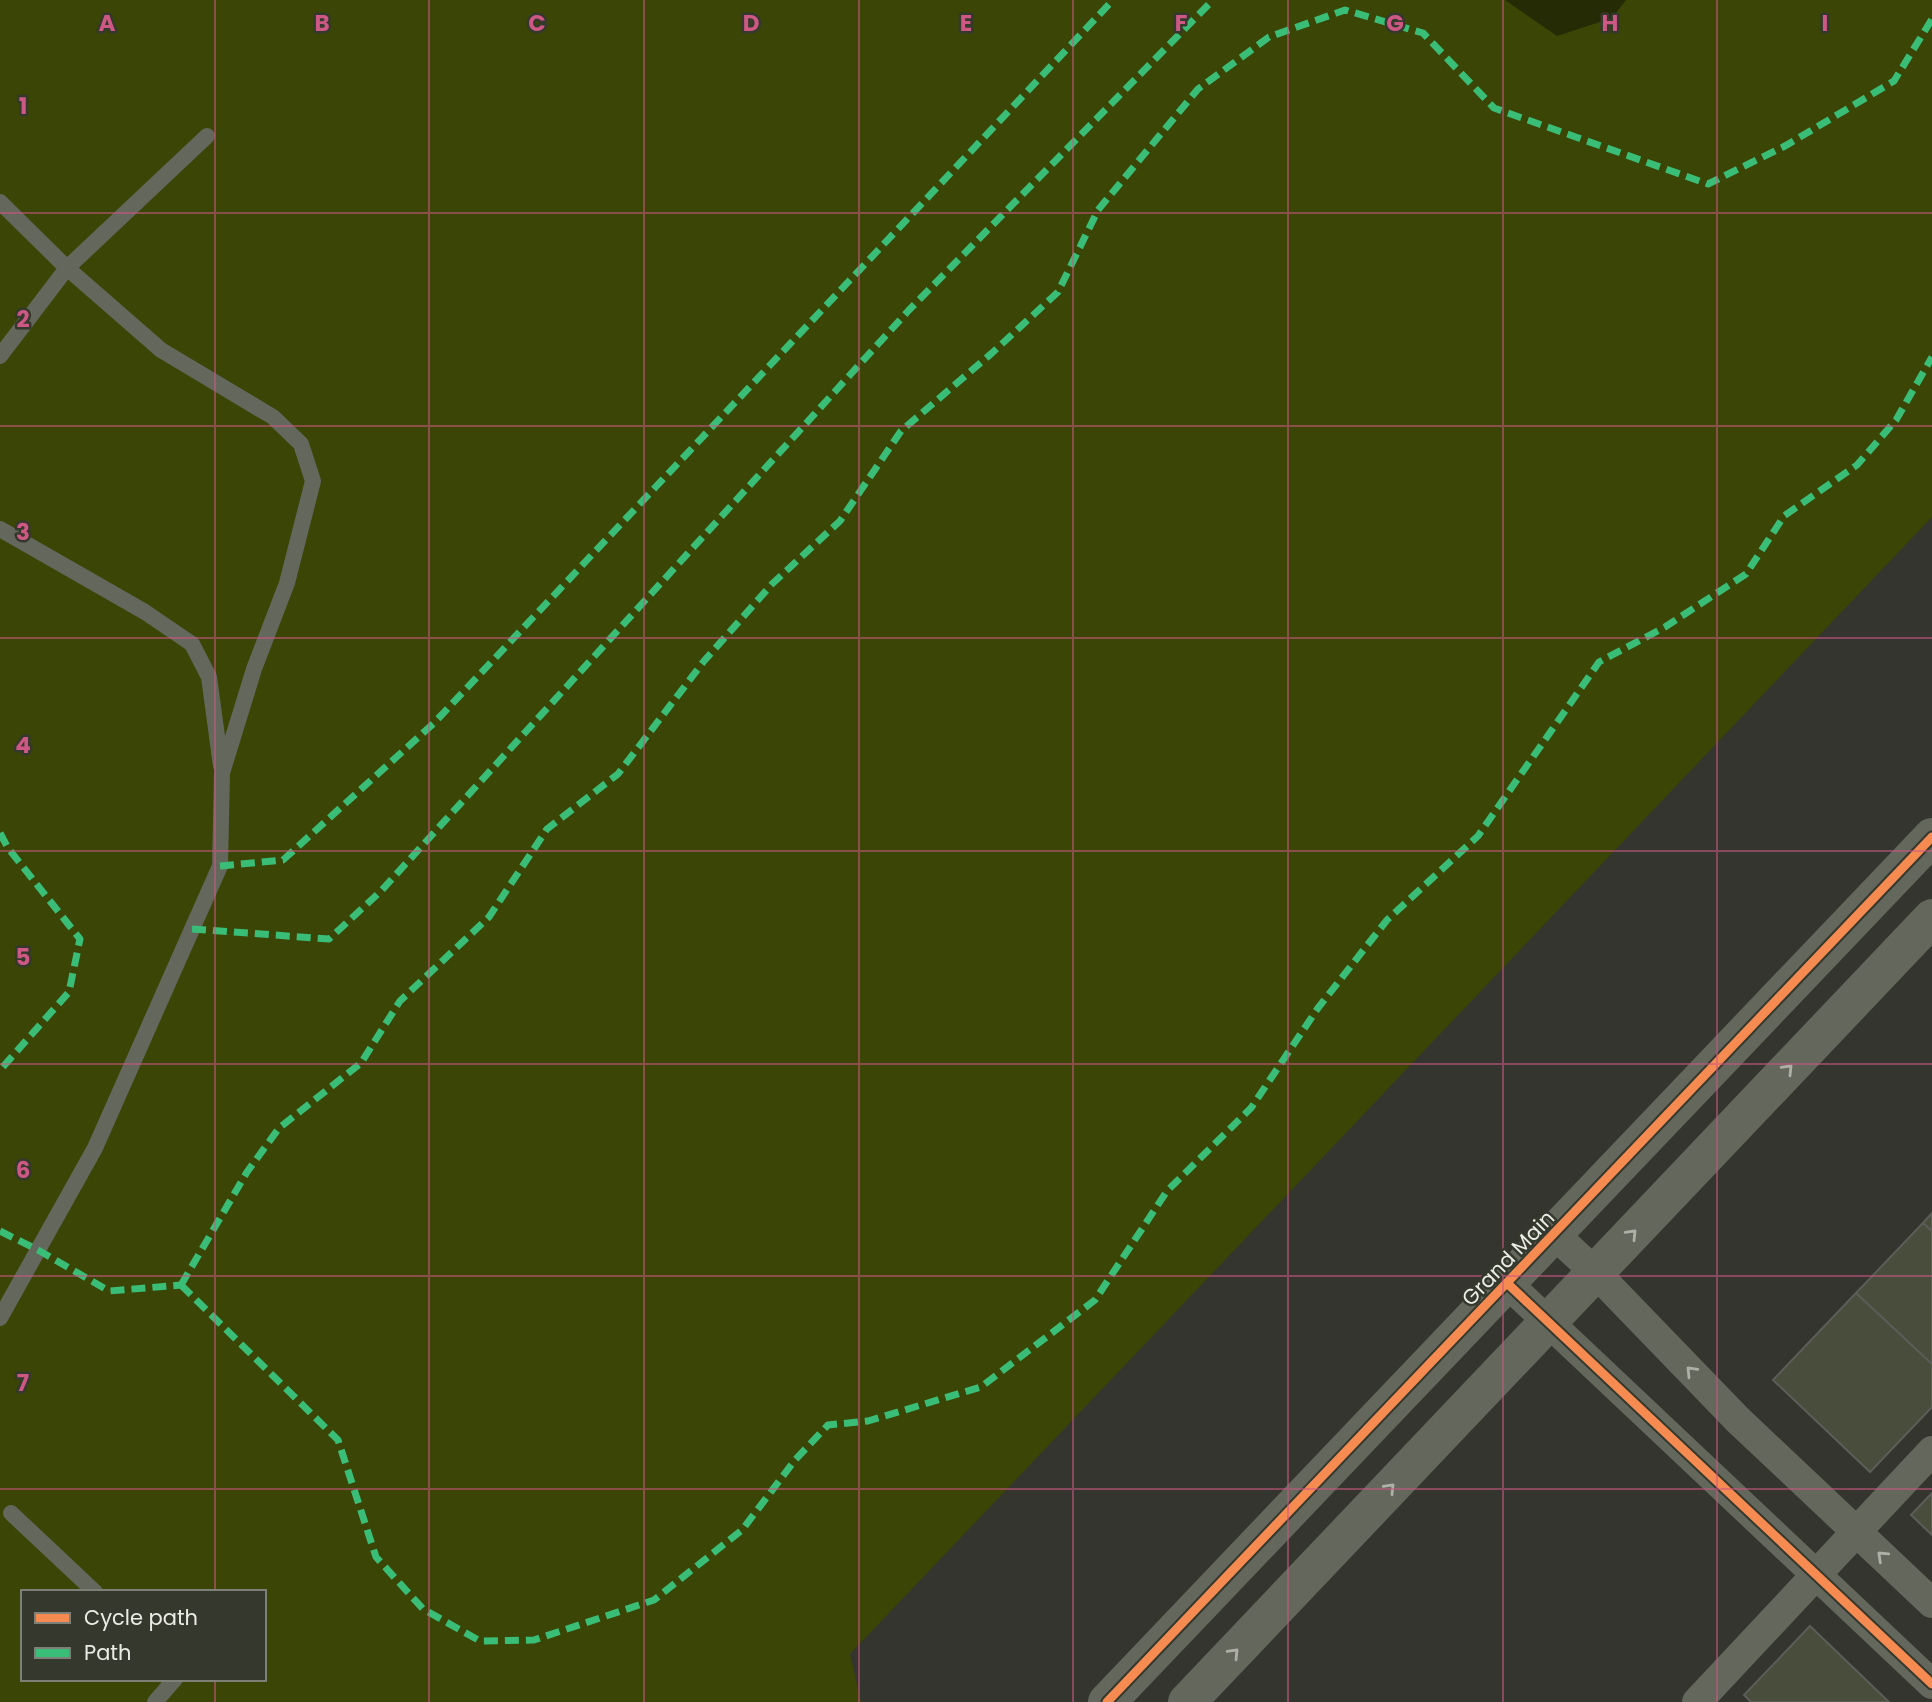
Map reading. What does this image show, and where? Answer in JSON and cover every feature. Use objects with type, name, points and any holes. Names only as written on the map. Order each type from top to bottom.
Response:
[{"type":"street","name":"Grand Main","points":[[1107,1702],[1932,837]]},
{"type":"street","points":[[1187,1702],[1932,918]]},
{"type":"street","points":[[1555,1235],[1595,1272],[1738,1420],[1932,1602]]},
{"type":"street","points":[[1508,1284],[1932,1684]]},
{"type":"street","points":[[1697,1702],[1932,1451]]},
{"type":"lane","points":[[0,356],[67,268],[207,136]]},
{"type":"lane","points":[[0,202],[67,268],[161,350],[273,418],[301,444],[313,481],[287,583],[254,669],[222,774]]},
{"type":"lane","points":[[0,529],[145,612],[192,644],[209,677],[222,774],[220,866],[96,1148],[0,1318]]},
{"type":"lane","points":[[12,1513],[93,1590]]},
{"type":"lane","points":[[155,1702],[173,1681]]},
{"type":"shaded area","points":[[0,0],[1932,0],[1932,517],[850,1654],[861,1702],[0,1702]]},
{"type":"shaded area","points":[[1505,0],[1626,0],[1612,18],[1557,36]]},
{"type":"building","points":[[1932,1213],[1932,1231],[1923,1223]]},
{"type":"building","points":[[1923,1223],[1932,1231],[1932,1364],[1856,1293]]},
{"type":"building","points":[[1856,1293],[1932,1364],[1932,1407],[1870,1472],[1773,1380]]},
{"type":"building","points":[[1932,1493],[1932,1535],[1911,1515]]},
{"type":"building","points":[[1810,1626],[1889,1702],[1751,1702],[1744,1695]]},
{"type":"marked path","points":[[220,866],[283,860],[434,723],[1113,0]]},
{"type":"marked path","points":[[192,929],[329,939],[381,891],[909,310],[1213,0]]},
{"type":"marked path","points":[[181,1285],[247,1172],[279,1128],[361,1063],[400,1001],[489,917],[547,829],[618,774],[704,661],[772,584],[840,521],[901,431],[1058,292],[1098,210],[1198,89],[1269,37],[1345,10],[1423,33],[1494,108],[1708,184],[1785,146],[1894,81],[1932,19]]},
{"type":"marked path","points":[[181,1285],[338,1440],[376,1557],[423,1609],[480,1641],[534,1640],[654,1600],[742,1530],[795,1460],[828,1425],[868,1421],[981,1387],[1095,1300],[1167,1191],[1251,1108],[1318,1008],[1387,920],[1478,836],[1599,662],[1665,627],[1746,574],[1784,516],[1857,465],[1896,420],[1932,357]]},
{"type":"marked path","points":[[0,833],[8,848],[80,939],[69,992],[0,1073]]},
{"type":"marked path","points":[[0,1231],[109,1291],[181,1285]]},
{"type":"cycle path","points":[[1107,1702],[1932,837]]},
{"type":"cycle path","points":[[1508,1284],[1932,1684]]}]
